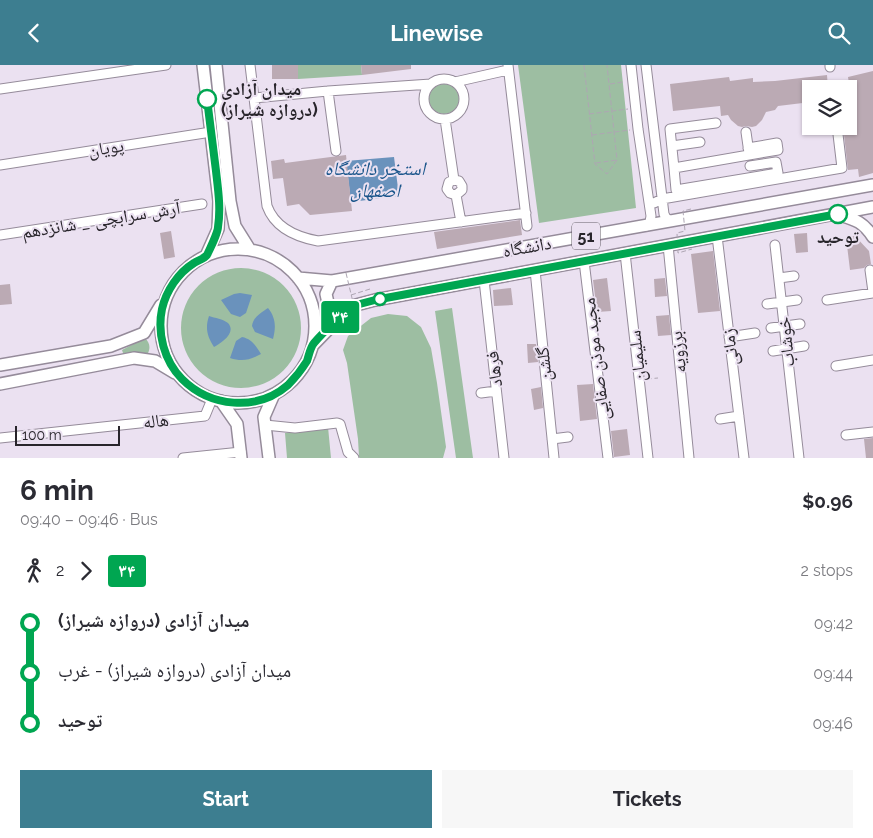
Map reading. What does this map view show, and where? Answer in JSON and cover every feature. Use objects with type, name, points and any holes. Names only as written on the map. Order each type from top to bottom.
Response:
[{"type":"main road","points":[[203,65],[219,201],[218,229],[206,256]]},
{"type":"main road","points":[[216,65],[230,201],[235,226],[250,250]]},
{"type":"main road","points":[[205,81],[218,80]]},
{"type":"main road","points":[[871,185],[873,210]]},
{"type":"main road","name":"دانشگاه","points":[[298,278],[332,281],[871,185]]},
{"type":"main road","name":"دانشگاه","points":[[312,345],[349,308],[375,300],[838,214],[873,210]]},
{"type":"main road","points":[[838,214],[859,221],[868,228],[873,237]]},
{"type":"main road","points":[[0,384],[134,358],[155,361],[178,375],[194,389],[216,400],[234,403],[248,402],[274,394],[288,385],[307,360],[315,331],[309,297],[298,278],[277,260],[264,254],[250,250],[235,249],[220,251],[206,256],[183,272],[174,283],[144,333]]},
{"type":"main road","points":[[332,281],[326,294],[328,303],[342,310],[349,308]]},
{"type":"main road","points":[[167,295],[161,315],[161,337],[164,350],[178,375]]},
{"type":"main road","points":[[0,365],[110,346],[144,333],[149,333],[154,338],[156,347],[154,354],[147,360]]},
{"type":"main road","points":[[269,458],[264,417],[274,394]]},
{"type":"main road","points":[[216,400],[237,424],[241,455]]},
{"type":"street","points":[[0,89],[166,65]]},
{"type":"street","points":[[250,65],[267,206],[270,215],[276,223],[295,235],[318,241],[526,213]]},
{"type":"street","points":[[631,65],[651,216],[650,222],[646,226]]},
{"type":"street","points":[[646,65],[664,214],[666,218],[672,221]]},
{"type":"street","points":[[455,82],[462,91],[464,98],[462,109],[456,115],[445,119],[434,116],[426,107],[424,95],[427,89],[438,80],[444,79],[455,82],[508,68],[527,226]]},
{"type":"street","points":[[254,98],[432,84]]},
{"type":"street","points":[[328,91],[336,151]]},
{"type":"street","points":[[445,119],[454,180],[449,182],[447,189],[450,193],[456,195],[461,222]]},
{"type":"street","points":[[716,123],[670,129],[676,190],[842,168],[838,135]]},
{"type":"street","name":"پویان","points":[[0,165],[211,132]]},
{"type":"street","points":[[746,132],[752,180]]},
{"type":"street","points":[[672,146],[700,142]]},
{"type":"street","points":[[674,168],[748,151]]},
{"type":"street","points":[[649,202],[654,203],[662,199],[778,173],[776,162],[750,166]]},
{"type":"street","name":"آرش سرابچی _ شانزدهم","points":[[0,235],[202,204]]},
{"type":"street","name":"زمانی","points":[[717,237],[744,458]]},
{"type":"street","name":"برزویه","points":[[668,245],[689,458]]},
{"type":"street","name":"خوشاب","points":[[776,245],[798,458]]},
{"type":"street","name":"سلیمیان","points":[[625,253],[648,458]]},
{"type":"street","name":"مجید موذن صفایی","points":[[584,261],[608,458]]},
{"type":"street","name":"گلشن","points":[[534,270],[554,458]]},
{"type":"street","points":[[827,300],[873,293],[870,271]]},
{"type":"street","points":[[779,278],[794,276]]},
{"type":"street","name":"فرهاد","points":[[484,280],[504,458]]},
{"type":"street","points":[[767,304],[797,300]]},
{"type":"street","points":[[771,328],[800,324]]},
{"type":"street","points":[[729,337],[755,333]]},
{"type":"street","points":[[772,351],[804,346]]},
{"type":"street","points":[[836,366],[873,360]]},
{"type":"street","points":[[481,393],[496,391]]},
{"type":"street","name":"هاله","points":[[0,438],[205,416],[216,400]]},
{"type":"street","points":[[720,419],[738,416]]},
{"type":"street","points":[[265,425],[295,428],[340,424],[348,451],[354,458]]},
{"type":"street","points":[[846,435],[873,432]]},
{"type":"street","points":[[552,439],[568,437]]},
{"type":"street","points":[[183,458],[241,455]]},
{"type":"path","points":[[584,65],[594,164],[607,174],[618,160],[607,65]]},
{"type":"path","points":[[609,84],[633,81]]},
{"type":"path","points":[[589,114],[636,108]]},
{"type":"path","points":[[591,135],[638,129]]},
{"type":"path","points":[[594,164],[618,160]]},
{"type":"path","points":[[691,209],[683,211],[685,231],[677,233],[678,253],[692,249]]},
{"type":"path","points":[[346,273],[358,323],[346,328]]},
{"type":"path","points":[[351,295],[370,289]]},
{"type":"path","points":[[639,380],[658,378]]},
{"type":"green space","points":[[298,65],[361,65],[362,75],[298,79]]},
{"type":"green space","points":[[518,65],[621,65],[636,208],[539,223]]},
{"type":"green space","points":[[444,84],[450,85],[458,93],[458,105],[450,113],[444,114],[438,113],[430,105],[429,99],[430,93],[438,85]]},
{"type":"green space","points":[[241,268],[264,272],[283,286],[297,305],[301,328],[297,351],[283,370],[264,384],[241,388],[218,384],[199,370],[185,351],[181,328],[185,305],[199,286],[218,272]]},
{"type":"green space","points":[[452,308],[473,458],[456,458],[435,311]]},
{"type":"green space","points":[[388,314],[407,316],[421,327],[431,348],[446,447],[443,458],[359,457],[347,363],[343,350],[348,336],[371,318]]},
{"type":"green space","points":[[145,338],[149,346],[147,355],[123,353],[122,350]]},
{"type":"green space","points":[[328,427],[331,458],[287,458],[285,433]]},
{"type":"water","name":"استخر دانشگاه اصفهان","points":[[394,157],[399,196],[351,202],[346,161]]},
{"type":"water","points":[[240,293],[252,295],[246,313],[240,317],[231,314],[221,300]]},
{"type":"water","points":[[268,308],[273,315],[275,323],[273,339],[255,332],[252,326],[256,318]]},
{"type":"water","points":[[209,316],[224,320],[228,323],[231,330],[227,337],[214,347],[207,332]]},
{"type":"water","points":[[242,337],[251,341],[261,354],[246,360],[230,358],[236,341]]},
{"type":"building","points":[[272,65],[298,65],[298,79],[272,79]]},
{"type":"building","points":[[361,65],[411,65],[411,69],[362,75]]},
{"type":"building","points":[[873,71],[873,173],[859,177],[858,169],[848,170],[844,135],[857,135],[857,80],[848,80],[848,77]]},
{"type":"building","points":[[827,75],[827,80],[802,80],[802,103],[778,106],[775,110],[766,112],[762,120],[752,127],[738,126],[728,115],[721,116],[720,106],[673,111],[670,84],[729,77],[730,81],[753,78],[753,82]]},
{"type":"building","points":[[346,155],[352,211],[310,215],[299,204],[287,206],[283,178],[273,179],[271,161],[284,159],[285,163]]},
{"type":"building","points":[[520,220],[522,235],[437,249],[434,232]]},
{"type":"building","points":[[171,231],[175,257],[164,259],[160,233]]},
{"type":"building","points":[[807,233],[808,252],[796,253],[794,234]]},
{"type":"building","points":[[855,236],[869,251],[871,264],[864,268],[850,270],[846,237]]},
{"type":"building","points":[[713,251],[720,311],[698,313],[691,254]]},
{"type":"building","points":[[607,278],[611,311],[597,312],[593,280]]},
{"type":"building","points":[[665,278],[667,296],[655,297],[654,279]]},
{"type":"building","points":[[10,284],[12,304],[0,305],[0,285]]},
{"type":"building","points":[[511,288],[513,305],[494,306],[493,290]]},
{"type":"building","points":[[669,315],[671,335],[658,336],[656,316]]},
{"type":"building","points":[[527,344],[536,344],[538,362],[528,363]]},
{"type":"building","points":[[593,384],[597,419],[580,421],[577,385]]},
{"type":"building","points":[[541,387],[543,408],[534,410],[531,389]]},
{"type":"building","points":[[627,429],[630,455],[614,457],[611,431]]},
{"type":"building","points":[[873,438],[873,458],[866,458],[864,439]]},
{"type":"bus line","name":"۳۴","points":[[207,99],[219,201],[218,229],[206,256],[183,272],[174,283],[162,309],[160,323],[164,350],[178,375],[199,393],[221,401],[234,403],[262,399],[288,385],[307,360],[312,345],[349,308],[356,305],[838,214]]},
{"type":"place","name":"میدان آزادی (دروازه شیراز)","points":[[207,99]]},
{"type":"place","name":"توحید","points":[[838,214]]}]
